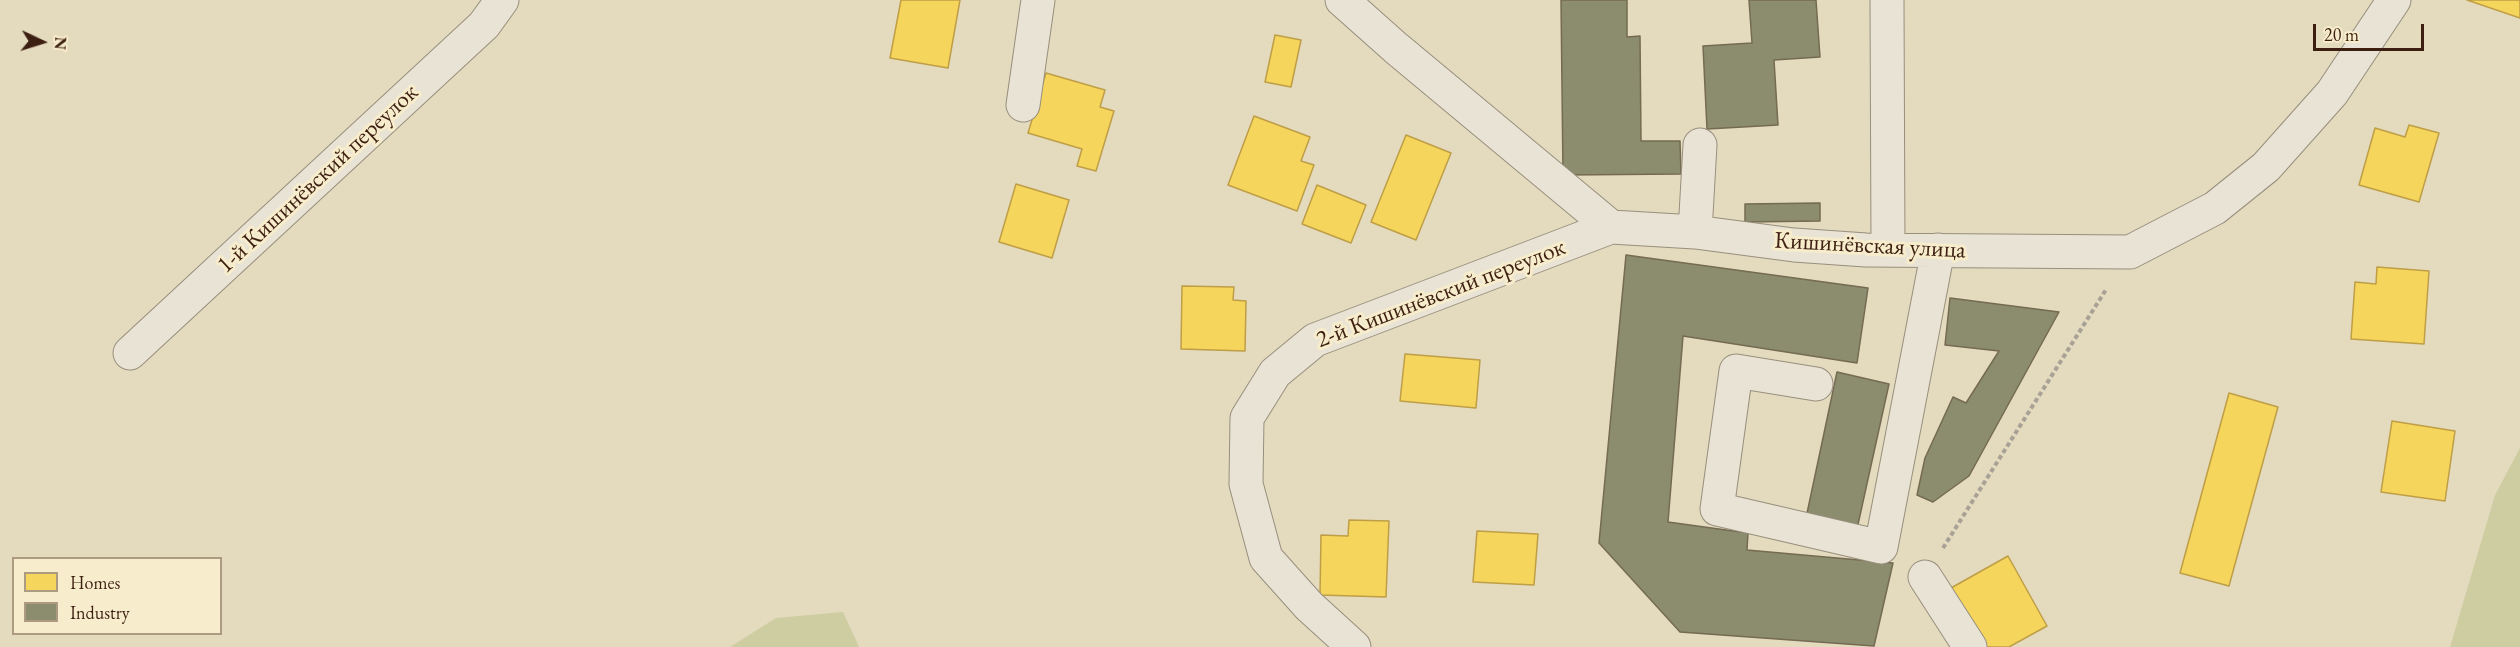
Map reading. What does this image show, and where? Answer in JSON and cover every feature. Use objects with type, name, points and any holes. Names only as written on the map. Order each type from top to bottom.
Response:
[{"type":"street","name":"1-й Кишинёвский переулок","points":[[130,353],[484,25],[502,0]]},
{"type":"street","points":[[1023,105],[1038,0]]},
{"type":"street","points":[[1342,0],[1396,48],[1611,227]]},
{"type":"street","points":[[1887,0],[1888,250]]},
{"type":"street","name":"Кишинёвская улица","points":[[1611,227],[1695,232],[1794,245],[1888,250],[2130,252],[2215,208],[2266,167],[2332,93],[2394,0]]},
{"type":"street","points":[[1695,232],[1700,145]]},
{"type":"street","name":"2-й Кишинёвский переулок","points":[[1354,647],[1309,606],[1266,558],[1246,484],[1247,418],[1275,373],[1315,340],[1611,227]]},
{"type":"street","points":[[1816,384],[1736,372],[1717,509],[1881,547],[1938,250]]},
{"type":"street","points":[[1925,577],[1970,647]]},
{"type":"path","points":[[1925,577],[2130,252]]},
{"type":"green space","points":[[2520,448],[2520,647],[2450,647],[2495,495]]},
{"type":"green space","points":[[843,612],[859,647],[730,647],[776,618]]},
{"type":"building: Homes","points":[[901,0],[960,0],[948,68],[890,58]]},
{"type":"building: Homes","points":[[2467,0],[2520,0],[2520,18]]},
{"type":"building: Homes","points":[[1275,35],[1301,40],[1291,87],[1265,82]]},
{"type":"building: Homes","points":[[1046,73],[1105,90],[1100,107],[1114,111],[1096,171],[1077,166],[1082,149],[1028,133]]},
{"type":"building: Homes","points":[[1254,116],[1310,137],[1301,161],[1314,165],[1297,211],[1228,185]]},
{"type":"building: Homes","points":[[2409,125],[2439,133],[2419,202],[2359,185],[2375,128],[2405,137]]},
{"type":"building: Homes","points":[[1406,135],[1451,153],[1416,240],[1371,222]]},
{"type":"building: Homes","points":[[1016,184],[1069,200],[1052,258],[999,242]]},
{"type":"building: Homes","points":[[1317,185],[1366,205],[1351,243],[1302,224]]},
{"type":"building: Homes","points":[[2377,267],[2429,271],[2424,344],[2351,339],[2355,282],[2376,284]]},
{"type":"building: Homes","points":[[1182,286],[1234,287],[1233,300],[1246,301],[1245,351],[1181,349]]},
{"type":"building: Homes","points":[[1405,354],[1480,360],[1476,408],[1400,401]]},
{"type":"building: Homes","points":[[2229,393],[2278,407],[2229,586],[2180,573]]},
{"type":"building: Homes","points":[[2392,421],[2455,431],[2445,501],[2381,492]]},
{"type":"building: Homes","points":[[1349,520],[1389,521],[1386,597],[1320,595],[1321,535],[1348,536]]},
{"type":"building: Homes","points":[[1477,531],[1538,534],[1534,585],[1473,582]]},
{"type":"building: Homes","points":[[2008,556],[2047,626],[2009,647],[1984,647],[1951,588]]},
{"type":"building: Industry","points":[[1561,0],[1627,0],[1627,37],[1640,36],[1641,141],[1680,141],[1681,174],[1563,175]]},
{"type":"building: Industry","points":[[1749,0],[1816,0],[1820,57],[1774,60],[1778,125],[1707,129],[1703,46],[1752,43]]},
{"type":"building: Industry","points":[[1820,203],[1820,221],[1745,222],[1745,204]]},
{"type":"building: Industry","points":[[1626,255],[1868,288],[1857,363],[1683,336],[1668,522],[1748,533],[1747,550],[1893,563],[1874,646],[1680,632],[1599,543]]},
{"type":"building: Industry","points":[[1950,298],[2059,312],[1969,476],[1933,502],[1917,495],[1925,458],[1953,397],[1966,403],[1999,351],[1945,345]]},
{"type":"building: Industry","points":[[1837,372],[1889,384],[1857,529],[1806,518]]}]
